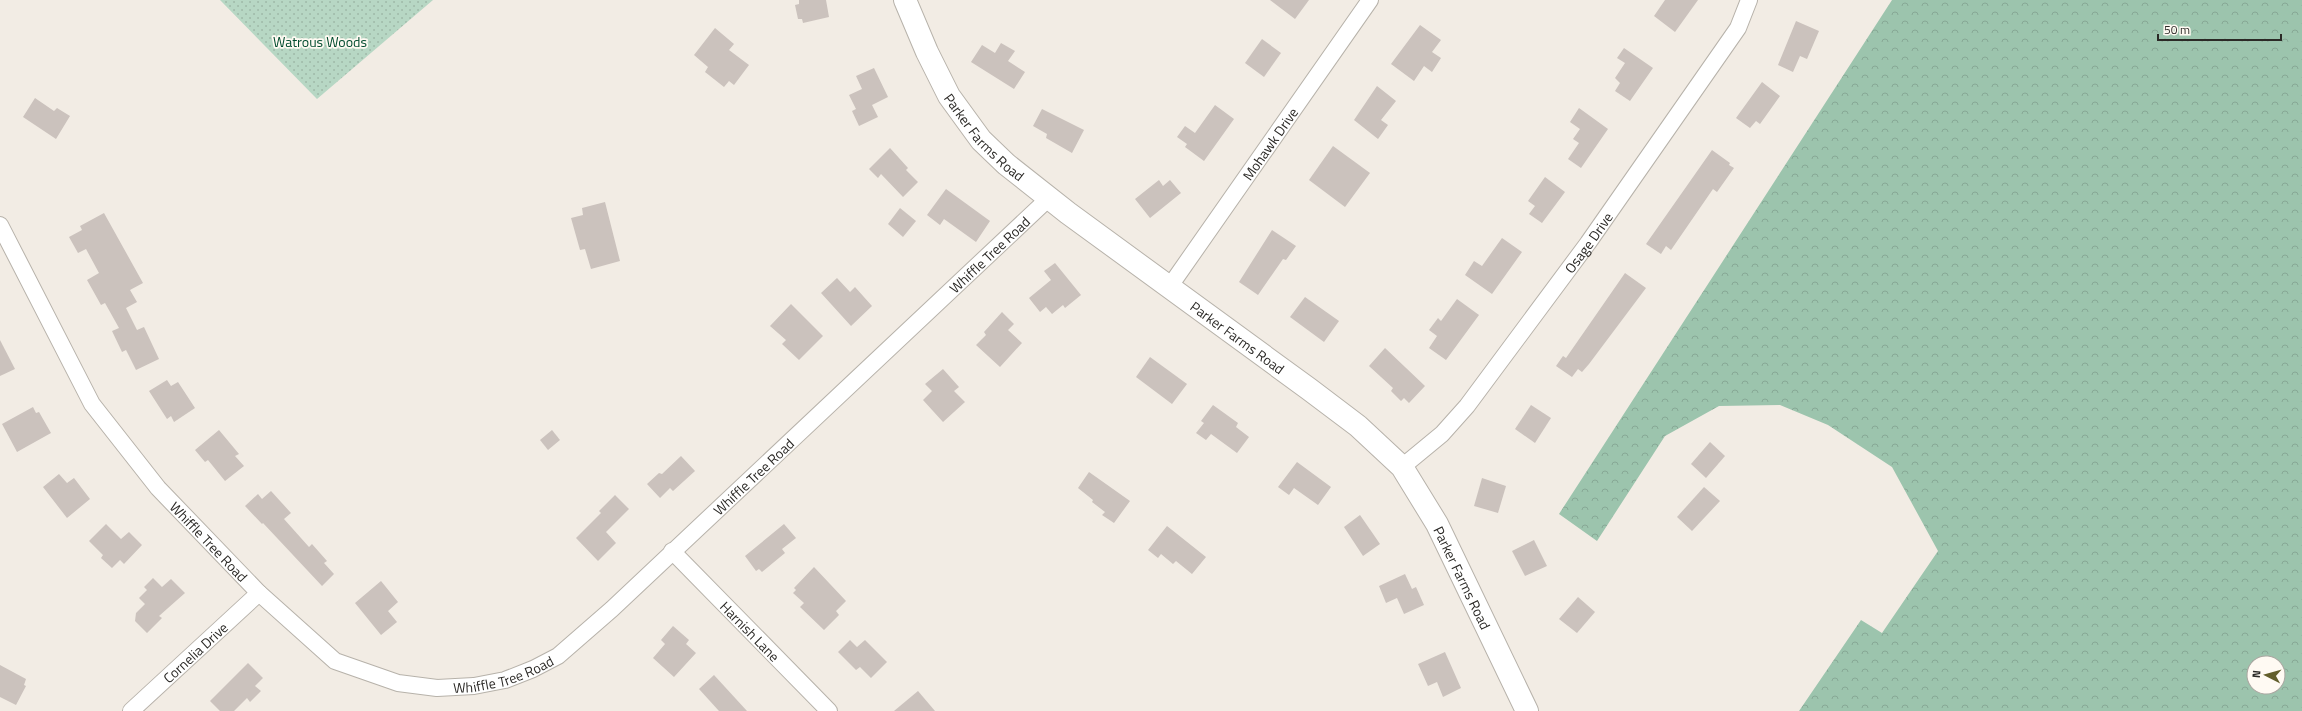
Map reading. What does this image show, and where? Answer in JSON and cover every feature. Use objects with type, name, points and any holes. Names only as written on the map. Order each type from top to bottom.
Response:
[{"type":"street","name":"Parker Farms Road","points":[[905,0],[927,52],[949,96],[966,122],[981,140],[1006,164],[1049,198],[1358,426],[1402,467],[1436,524],[1526,711]]},
{"type":"street","name":"Mohawk Drive","points":[[1170,286],[1370,0]]},
{"type":"street","name":"Osage Drive","points":[[1402,467],[1442,434],[1472,400],[1588,242],[1738,28],[1748,0]]},
{"type":"street","name":"Whiffle Tree Road","points":[[0,225],[92,404],[158,488],[259,594],[335,661],[398,683],[437,688],[474,686],[505,680],[533,669],[558,656],[612,609],[1049,198]]},
{"type":"street","name":"Harnish Lane","points":[[672,551],[829,711]]},
{"type":"street","name":"Cornelia Drive","points":[[131,711],[259,594]]},
{"type":"green space","name":"Watrous Woods","points":[[220,0],[433,0],[317,99]]},
{"type":"green space","points":[[1892,0],[2302,0],[2302,711],[1799,711],[1861,620],[1882,633],[1938,551],[1892,467],[1828,425],[1780,405],[1719,406],[1665,436],[1597,541],[1559,514]]},
{"type":"building","points":[[799,0],[826,0],[829,17],[803,23],[802,19],[798,19],[795,5],[799,4]]},
{"type":"building","points":[[1270,0],[1309,0],[1295,19]]},
{"type":"building","points":[[1665,0],[1698,0],[1675,32],[1654,16]]},
{"type":"building","points":[[1796,21],[1819,31],[1807,59],[1800,56],[1793,72],[1778,65]]},
{"type":"building","points":[[1420,25],[1441,40],[1432,52],[1441,58],[1432,72],[1424,66],[1414,81],[1391,64]]},
{"type":"building","points":[[715,28],[734,44],[729,50],[749,65],[734,85],[729,81],[724,87],[705,72],[708,67],[694,55]]},
{"type":"building","points":[[1262,39],[1281,53],[1264,77],[1245,63]]},
{"type":"building","points":[[1001,43],[1015,51],[1008,61],[1025,72],[1014,89],[971,62],[982,45],[995,53]]},
{"type":"building","points":[[1624,48],[1653,68],[1630,101],[1615,91],[1620,83],[1615,78],[1625,63],[1617,58]]},
{"type":"building","points":[[874,68],[888,97],[872,105],[878,117],[859,126],[852,111],[856,109],[849,95],[862,89],[856,76]]},
{"type":"building","points":[[1762,82],[1780,96],[1760,124],[1756,121],[1750,128],[1736,118]]},
{"type":"building","points":[[1377,86],[1396,101],[1381,120],[1388,125],[1378,139],[1354,120]]},
{"type":"building","points":[[35,98],[54,111],[57,108],[70,116],[56,139],[23,117]]},
{"type":"building","points":[[1215,105],[1234,119],[1204,161],[1185,147],[1187,144],[1177,137],[1185,126],[1195,133]]},
{"type":"building","points":[[1579,108],[1608,129],[1581,168],[1568,159],[1579,143],[1573,139],[1580,129],[1570,122]]},
{"type":"building","points":[[1042,109],[1084,130],[1072,153],[1046,138],[1047,134],[1033,126]]},
{"type":"building","points":[[1333,146],[1370,173],[1345,207],[1309,180]]},
{"type":"building","points":[[890,148],[908,168],[906,170],[918,182],[903,197],[881,174],[878,178],[869,169]]},
{"type":"building","points":[[1712,150],[1730,163],[1729,165],[1734,168],[1717,192],[1713,189],[1671,250],[1666,246],[1661,254],[1646,244]]},
{"type":"building","points":[[1545,177],[1565,192],[1542,223],[1529,214],[1535,206],[1528,201]]},
{"type":"building","points":[[1159,180],[1163,186],[1170,180],[1181,193],[1150,218],[1135,199]]},
{"type":"building","points":[[946,189],[990,221],[976,242],[944,219],[940,225],[927,215]]},
{"type":"building","points":[[605,202],[620,261],[591,269],[585,249],[580,250],[571,218],[583,215],[582,208]]},
{"type":"building","points":[[900,208],[916,221],[903,237],[888,224]]},
{"type":"building","points":[[104,213],[143,283],[130,290],[137,302],[126,308],[137,330],[144,327],[159,359],[136,370],[126,350],[122,352],[112,331],[119,328],[105,303],[101,305],[87,280],[99,273],[86,249],[78,253],[69,237],[82,230],[80,226]]},
{"type":"building","points":[[1272,230],[1296,246],[1286,260],[1283,259],[1258,295],[1239,282]]},
{"type":"building","points":[[1502,238],[1522,252],[1492,294],[1465,275],[1474,261],[1482,266]]},
{"type":"building","points":[[1055,263],[1081,295],[1065,308],[1063,305],[1052,314],[1046,307],[1040,312],[1029,298],[1051,280],[1044,271]]},
{"type":"building","points":[[1625,273],[1646,288],[1589,364],[1582,372],[1578,369],[1572,377],[1556,366],[1563,356],[1566,358]]},
{"type":"building","points":[[837,278],[850,292],[855,287],[872,306],[851,326],[821,293]]},
{"type":"building","points":[[1305,297],[1339,321],[1324,342],[1290,317]]},
{"type":"building","points":[[1457,299],[1479,315],[1446,360],[1429,348],[1437,336],[1429,330],[1438,318],[1441,321]]},
{"type":"building","points":[[791,304],[823,336],[799,360],[782,344],[786,340],[770,326]]},
{"type":"building","points":[[1002,312],[1014,324],[1008,330],[1022,343],[1000,367],[976,345],[986,335],[984,332]]},
{"type":"building","points":[[0,340],[15,369],[0,376]]},
{"type":"building","points":[[1385,348],[1425,386],[1409,403],[1404,398],[1401,401],[1391,391],[1393,388],[1369,366]]},
{"type":"building","points":[[1150,357],[1187,384],[1172,404],[1136,377]]},
{"type":"building","points":[[943,369],[959,387],[954,391],[965,402],[943,422],[923,400],[932,391],[925,384]]},
{"type":"building","points":[[167,380],[171,386],[178,382],[195,408],[174,422],[171,416],[167,419],[149,391]]},
{"type":"building","points":[[1213,405],[1238,423],[1236,427],[1249,437],[1237,453],[1211,434],[1206,440],[1196,433],[1204,423],[1201,421]]},
{"type":"building","points":[[1531,405],[1551,418],[1535,443],[1515,429]]},
{"type":"building","points":[[33,407],[36,413],[39,412],[51,433],[17,452],[2,424]]},
{"type":"building","points":[[219,430],[239,454],[235,456],[244,466],[225,481],[208,460],[205,462],[195,450]]},
{"type":"building","points":[[552,430],[560,440],[548,450],[540,440]]},
{"type":"building","points":[[1710,442],[1725,456],[1706,478],[1691,464]]},
{"type":"building","points":[[681,456],[695,471],[673,491],[670,488],[660,498],[647,484],[659,473],[662,474]]},
{"type":"building","points":[[1297,462],[1331,487],[1318,505],[1294,488],[1289,495],[1278,487]]},
{"type":"building","points":[[1089,472],[1130,501],[1114,523],[1102,515],[1105,512],[1078,488]]},
{"type":"building","points":[[59,474],[67,483],[74,478],[90,499],[67,518],[43,487]]},
{"type":"building","points":[[1482,478],[1506,486],[1498,513],[1474,506]]},
{"type":"building","points":[[1704,487],[1720,501],[1692,531],[1677,517]]},
{"type":"building","points":[[271,491],[291,513],[284,519],[309,547],[312,544],[327,561],[324,563],[334,574],[322,586],[245,506],[258,494],[262,499]]},
{"type":"building","points":[[615,495],[629,509],[606,532],[616,543],[598,561],[576,538],[601,513],[599,511]]},
{"type":"building","points":[[1360,515],[1380,544],[1363,556],[1344,527]]},
{"type":"building","points":[[106,524],[121,539],[129,532],[142,545],[124,564],[120,560],[112,568],[101,558],[103,555],[89,541]]},
{"type":"building","points":[[784,524],[796,538],[782,549],[785,553],[762,572],[759,569],[756,571],[745,556]]},
{"type":"building","points":[[1167,526],[1206,557],[1192,574],[1176,561],[1173,564],[1161,554],[1158,558],[1148,550]]},
{"type":"building","points":[[1534,540],[1547,566],[1525,576],[1512,551]]},
{"type":"building","points":[[814,567],[846,601],[836,611],[839,615],[824,630],[800,607],[804,603],[793,593],[796,590],[794,588]]},
{"type":"building","points":[[1405,574],[1412,589],[1416,587],[1424,605],[1404,614],[1397,598],[1386,603],[1379,586]]},
{"type":"building","points":[[153,578],[162,587],[171,579],[185,593],[159,616],[162,618],[147,633],[135,621],[136,613],[145,604],[139,598],[147,590],[144,587]]},
{"type":"building","points":[[381,581],[398,602],[388,611],[397,622],[381,635],[355,603]]},
{"type":"building","points":[[1578,597],[1595,612],[1577,633],[1559,619]]},
{"type":"building","points":[[673,626],[689,640],[686,644],[696,653],[674,677],[653,658],[665,644],[661,640]]},
{"type":"building","points":[[850,640],[857,647],[865,640],[887,662],[871,678],[860,667],[856,670],[838,652]]},
{"type":"building","points":[[1445,652],[1461,688],[1443,697],[1437,682],[1428,686],[1418,664]]},
{"type":"building","points":[[248,663],[263,678],[255,686],[261,691],[250,702],[247,698],[234,711],[220,711],[210,701]]},
{"type":"building","points":[[0,665],[26,679],[24,685],[26,686],[16,705],[0,697]]},
{"type":"building","points":[[714,675],[747,711],[719,711],[699,689]]},
{"type":"building","points":[[918,691],[935,711],[894,711]]}]
